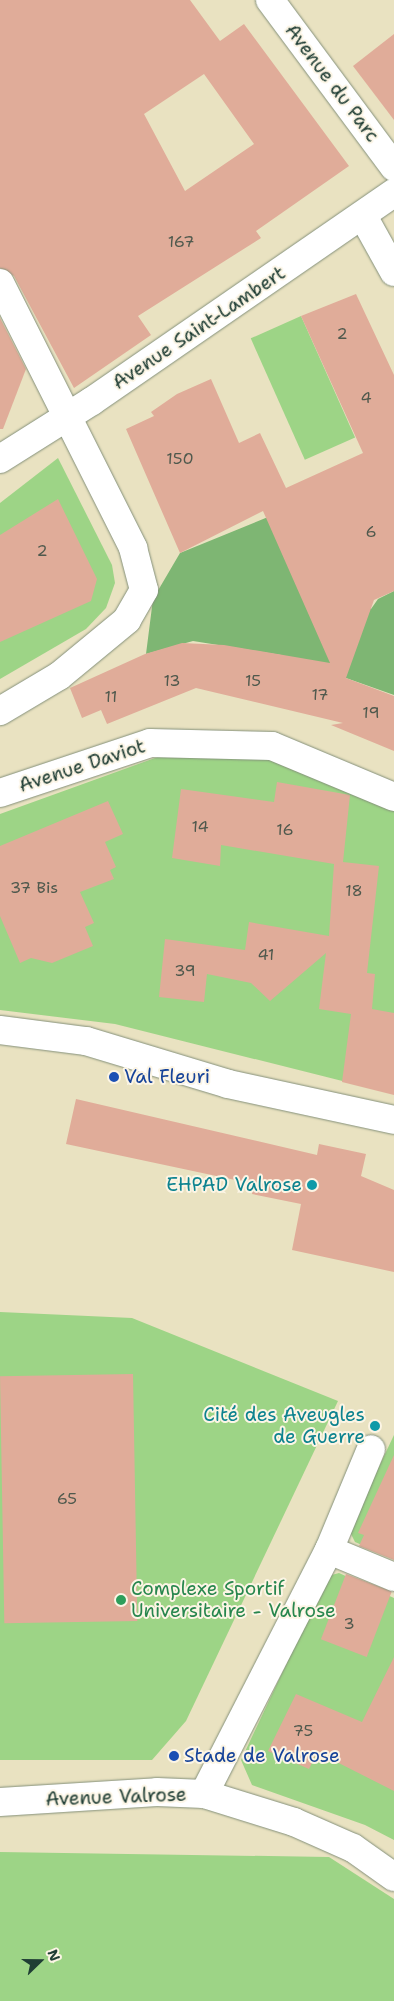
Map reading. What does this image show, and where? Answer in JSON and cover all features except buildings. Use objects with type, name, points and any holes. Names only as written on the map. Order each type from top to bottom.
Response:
[{"type":"street","name":"Avenue du Parc","points":[[270,0],[394,167]]},
{"type":"street","name":"Avenue Saint-Lambert","points":[[0,458],[68,417],[394,193]]},
{"type":"street","points":[[363,216],[394,272]]},
{"type":"street","points":[[0,283],[133,548],[144,590],[127,620],[59,676],[0,711]]},
{"type":"street","name":"Avenue Daviot","points":[[0,793],[150,743],[272,746],[394,797]]},
{"type":"street","points":[[0,1030],[86,1041],[228,1084],[394,1120]]},
{"type":"street","points":[[204,1794],[329,1550],[371,1449]]},
{"type":"street","points":[[329,1550],[394,1577]]},
{"type":"street","name":"Avenue Valrose","points":[[0,1802],[157,1792],[204,1794],[294,1822],[353,1848],[394,1877]]},
{"type":"green space","points":[[301,316],[355,438],[305,460],[251,338]]},
{"type":"green space","points":[[58,458],[112,565],[115,583],[106,608],[86,629],[0,679],[0,503]]},
{"type":"green space","points":[[268,517],[371,609],[378,599],[394,591],[394,695],[281,655],[193,641],[146,654],[153,599],[180,553]]},
{"type":"green space","points":[[166,754],[252,754],[291,765],[394,807],[394,1094],[115,1024],[0,1010],[0,814]]},
{"type":"green space","name":"Complexe Sportif Universitaire - Valrose","points":[[0,1312],[132,1318],[338,1401],[186,1721],[152,1760],[0,1760]]},
{"type":"green space","points":[[394,1435],[394,1559],[355,1542],[349,1530]]},
{"type":"green space","points":[[339,1573],[394,1598],[394,1840],[365,1825],[252,1785],[241,1760],[328,1576]]},
{"type":"green space","points":[[0,1852],[329,1857],[394,1899],[394,2001],[0,2001]]},
{"type":"place","name":"Val Fleuri","points":[[114,1077]]},
{"type":"place","name":"EHPAD Valrose","points":[[312,1185]]},
{"type":"place","name":"Cité des Aveugles de Guerre","points":[[375,1426]]},
{"type":"place","name":"Complexe Sportif Universitaire - Valrose","points":[[121,1600]]},
{"type":"place","name":"Stade de Valrose","points":[[174,1756]]}]
